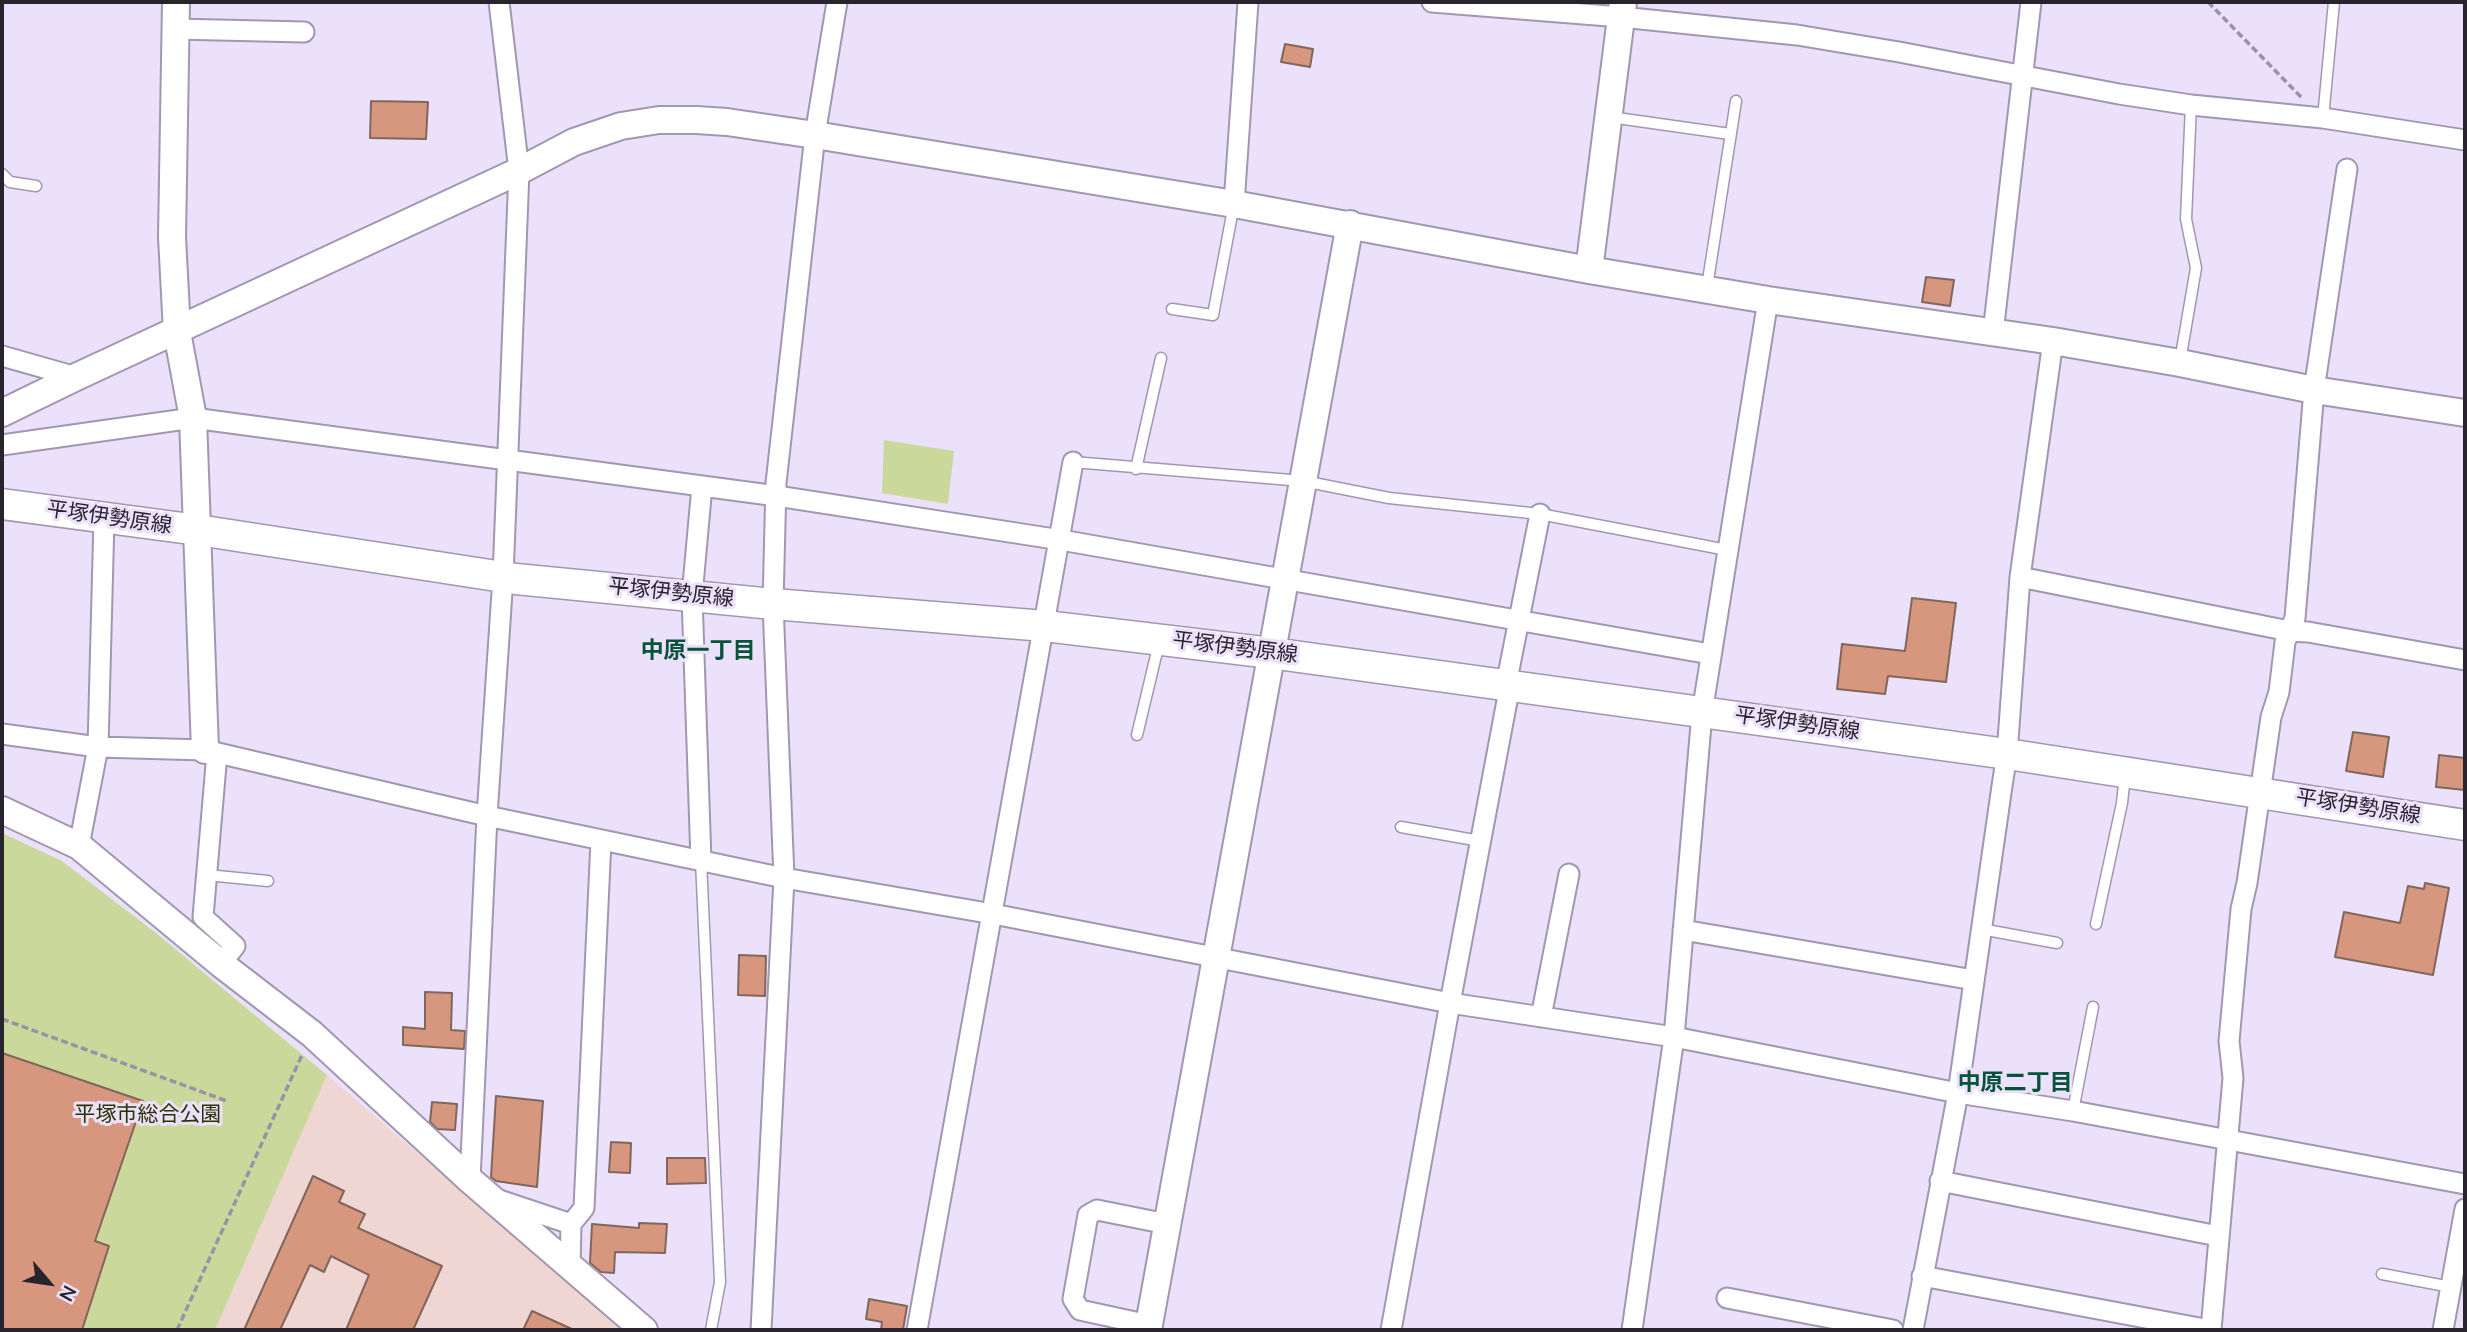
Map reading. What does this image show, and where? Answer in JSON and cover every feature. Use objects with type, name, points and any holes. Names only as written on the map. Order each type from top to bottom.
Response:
[{"type":"main road","name":"平塚伊勢原線","points":[[2,504],[198,530],[503,577],[773,604],[1045,626],[1271,653],[2007,754],[2465,825]]},
{"type":"street","points":[[176,2],[172,237],[177,331],[193,418],[211,751],[203,917],[234,946],[221,964]]},
{"type":"street","points":[[479,1188],[487,816],[503,577],[519,171],[499,2]]},
{"type":"street","points":[[761,1330],[784,878],[773,604],[776,483],[815,135],[836,2]]},
{"type":"street","points":[[1234,204],[1248,2]]},
{"type":"street","points":[[1432,2],[1622,9],[1899,52],[2191,105],[2323,118],[2465,140]]},
{"type":"street","points":[[1993,332],[2031,2]]},
{"type":"street","points":[[1590,270],[1622,9]]},
{"type":"street","points":[[175,29],[304,32]]},
{"type":"street","points":[[2,413],[519,171],[574,142],[621,126],[659,120],[727,122],[815,135],[1350,224],[1590,270],[1768,300],[2053,341],[2314,390],[2465,413]]},
{"type":"street","points":[[1922,1276],[2210,1330],[2233,1078],[2229,1041],[2239,922],[2271,717],[2279,692],[2285,642],[2295,618],[2314,390],[2347,169]]},
{"type":"street","points":[[1167,1224],[1097,1210],[1088,1215],[1073,1299],[1080,1310],[1148,1328],[1350,224]]},
{"type":"street","points":[[1632,1330],[1674,1037],[1702,713],[1768,300]]},
{"type":"street","points":[[1913,1330],[1958,1093],[2007,754],[2020,577],[2053,341]]},
{"type":"street","points":[[2,356],[76,377]]},
{"type":"street","points":[[2,444],[193,418],[777,496],[1061,540],[1710,654]]},
{"type":"street","points":[[918,1330],[1073,463]]},
{"type":"street","points":[[701,861],[692,596],[702,486]]},
{"type":"street","points":[[1391,1330],[1518,621],[1540,514]]},
{"type":"street","points":[[79,846],[98,747],[104,519]]},
{"type":"street","points":[[2020,577],[2289,631],[2308,632],[2465,660]]},
{"type":"street","points":[[2,734],[98,747],[211,751],[487,816],[784,878],[993,914],[1450,1003],[1674,1037],[1958,1093],[2073,1111],[2465,1184]]},
{"type":"street","points":[[2,810],[79,846],[221,964],[312,1034],[479,1188],[644,1330]]},
{"type":"street","points":[[570,1268],[571,1224],[584,1208],[601,840]]},
{"type":"street","points":[[1541,1017],[1569,874]]},
{"type":"street","points":[[1683,930],[1974,980]]},
{"type":"street","points":[[1940,1181],[2218,1236]]},
{"type":"street","points":[[479,1188],[571,1224]]},
{"type":"street","points":[[2443,1330],[2465,1209]]},
{"type":"street","points":[[1727,1298],[1893,1330]]},
{"type":"lane","points":[[2323,118],[2334,2]]},
{"type":"lane","points":[[1706,289],[1736,101]]},
{"type":"lane","points":[[2180,363],[2196,268],[2186,219],[2191,105]]},
{"type":"lane","points":[[1608,116],[1730,134]]},
{"type":"lane","points":[[2,174],[10,182],[36,186]]},
{"type":"lane","points":[[1172,309],[1213,315],[1234,204]]},
{"type":"lane","points":[[1136,468],[1161,358]]},
{"type":"lane","points":[[1073,463],[1303,481],[1389,498],[1540,514],[1727,550]]},
{"type":"lane","points":[[1138,735],[1160,639]]},
{"type":"lane","points":[[2096,924],[2122,803],[2125,771]]},
{"type":"lane","points":[[1401,827],[1480,841]]},
{"type":"lane","points":[[701,861],[720,1282],[710,1330]]},
{"type":"lane","points":[[207,874],[268,881]]},
{"type":"lane","points":[[1981,929],[2057,943]]},
{"type":"lane","points":[[2073,1111],[2093,1007]]},
{"type":"lane","points":[[2382,1274],[2451,1287]]},
{"type":"path","points":[[2208,2],[2323,118]]},
{"type":"path","points":[[2,1019],[227,1101]]},
{"type":"path","points":[[177,1330],[304,1051]]},
{"type":"shaded area","points":[[327,1075],[623,1330],[215,1330]]},
{"type":"green space","points":[[884,440],[954,451],[948,504],[882,493]]},
{"type":"green space","name":"平塚市総合公園","points":[[2,833],[62,861],[156,933],[327,1075],[215,1330],[2,1330]]},
{"type":"building","points":[[1285,44],[1313,49],[1310,67],[1281,62]]},
{"type":"building","points":[[371,101],[428,102],[426,139],[370,138]]},
{"type":"building","points":[[1926,277],[1954,280],[1950,306],[1922,302]]},
{"type":"building","points":[[1912,598],[1956,603],[1946,682],[1888,676],[1885,694],[1837,689],[1842,644],[1905,651]]},
{"type":"building","points":[[2353,732],[2389,737],[2383,777],[2346,771]]},
{"type":"building","points":[[2439,755],[2465,758],[2465,790],[2436,787]]},
{"type":"building","points":[[2425,883],[2449,888],[2433,975],[2335,957],[2344,912],[2400,923],[2408,886],[2424,889]]},
{"type":"building","points":[[739,955],[766,956],[765,996],[738,995]]},
{"type":"building","points":[[425,992],[452,993],[451,1030],[465,1031],[464,1049],[403,1045],[403,1027],[425,1029]]},
{"type":"building","points":[[2,1053],[143,1101],[95,1241],[109,1246],[82,1330],[2,1330]]},
{"type":"building","points":[[496,1096],[543,1101],[537,1187],[496,1181],[491,1177]]},
{"type":"building","points":[[432,1102],[457,1104],[455,1130],[437,1129],[430,1122]]},
{"type":"building","points":[[611,1142],[631,1143],[630,1173],[609,1172]]},
{"type":"building","points":[[667,1158],[705,1158],[706,1183],[667,1184]]},
{"type":"building","points":[[313,1176],[344,1191],[339,1202],[365,1214],[358,1228],[442,1266],[413,1330],[346,1330],[369,1275],[331,1256],[324,1272],[310,1265],[280,1330],[244,1330]]},
{"type":"building","points":[[639,1223],[667,1224],[665,1253],[615,1252],[614,1273],[601,1272],[590,1263],[592,1224],[639,1228]]},
{"type":"building","points":[[869,1299],[907,1306],[903,1330],[881,1330],[882,1322],[866,1319]]},
{"type":"building","points":[[532,1311],[574,1330],[523,1330]]},
{"type":"district","name":"中原一丁目","points":[[698,652]]},
{"type":"district","name":"中原二丁目","points":[[2015,1084]]}]
